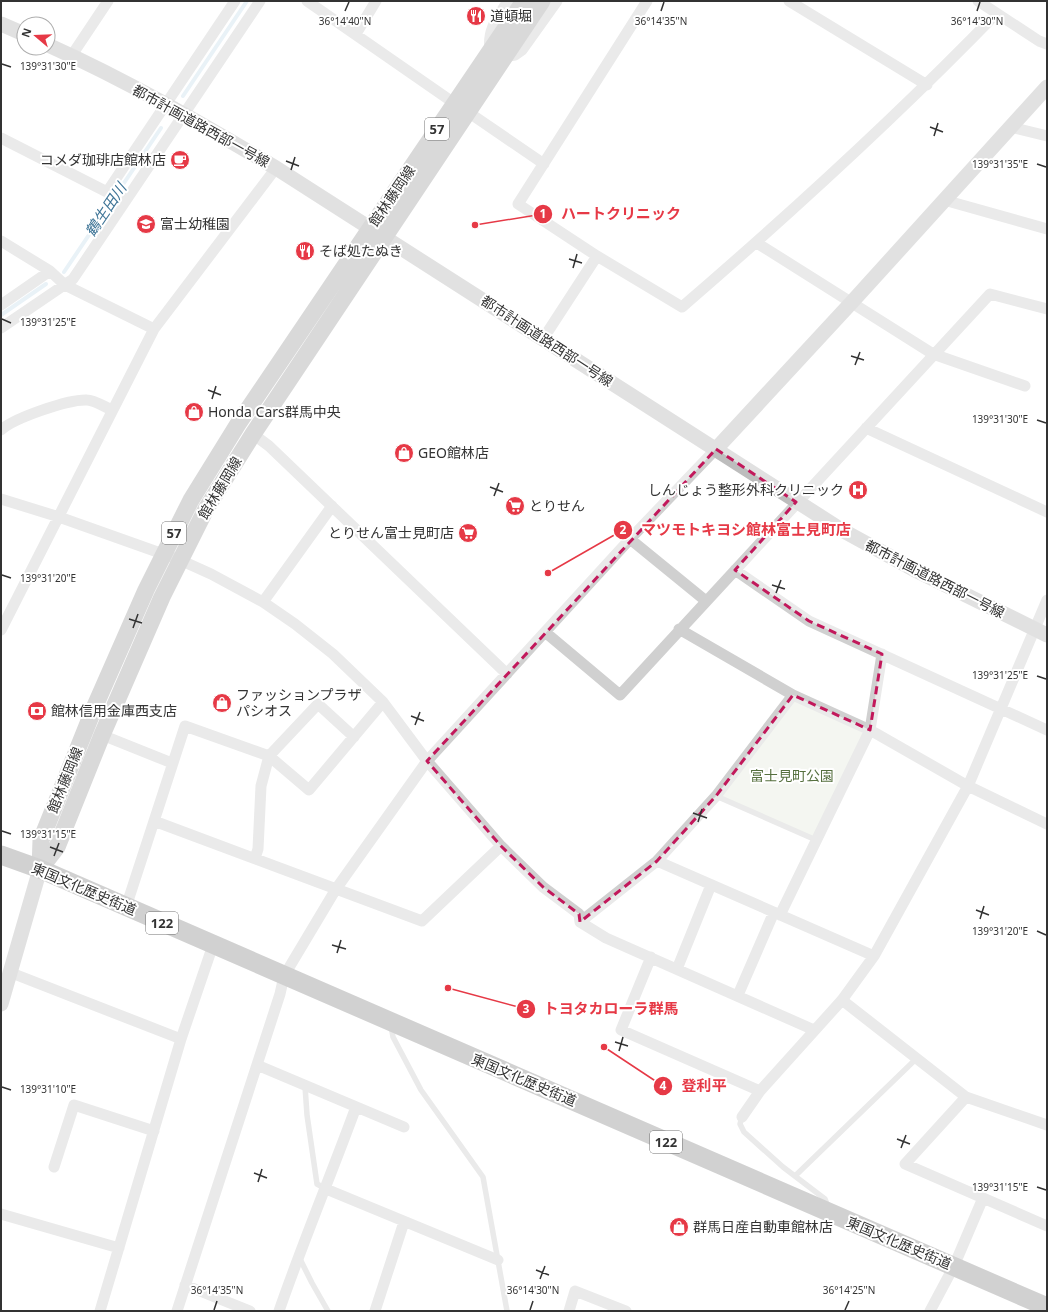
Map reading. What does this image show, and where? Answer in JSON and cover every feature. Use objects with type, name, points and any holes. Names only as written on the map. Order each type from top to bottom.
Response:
[{"type":"highway","name":"東国文化歴史街道","points":[[1,855],[40,869],[1047,1307]]},
{"type":"main road","name":"館林藤岡線","points":[[497,54],[524,1]]},
{"type":"main road","name":"館林藤岡線","points":[[40,869],[57,847],[102,735],[162,597],[206,509],[378,233],[497,54],[542,1]]},
{"type":"main road","name":"館林藤岡線","points":[[40,869],[41,840],[118,652],[163,553],[191,500],[238,424],[378,233]]},
{"type":"street","points":[[72,55],[108,1]]},
{"type":"street","points":[[1,328],[73,279],[260,1]]},
{"type":"street","points":[[307,1],[544,164]]},
{"type":"street","points":[[356,34],[376,1]]},
{"type":"street","points":[[508,1],[493,22],[490,34],[497,54],[514,55],[522,50],[557,1]]},
{"type":"street","points":[[647,1],[518,204],[597,256],[682,307],[757,242],[927,85],[996,14]]},
{"type":"street","points":[[789,1],[927,85]]},
{"type":"street","points":[[978,1],[996,14],[1047,44]]},
{"type":"street","points":[[1,138],[107,192],[230,3]]},
{"type":"street","points":[[1,24],[16,31]]},
{"type":"street","name":"都市計画道路西部一号線","points":[[56,48],[72,55],[164,104],[276,168],[716,449],[796,502],[892,558],[1041,633]]},
{"type":"street","points":[[177,1311],[257,1065],[284,976],[336,889],[427,761],[630,539],[716,449],[852,302],[1047,86]]},
{"type":"street","points":[[1010,127],[1047,136]]},
{"type":"street","points":[[1,630],[154,329],[276,168]]},
{"type":"street","points":[[944,200],[1047,229]]},
{"type":"street","points":[[1,241],[50,271],[65,285],[154,329]]},
{"type":"street","points":[[757,242],[933,354],[1025,386]]},
{"type":"street","points":[[544,339],[597,256]]},
{"type":"street","points":[[1,305],[50,271]]},
{"type":"street","points":[[545,632],[620,695],[796,502],[990,294],[1047,309]]},
{"type":"street","points":[[1,430],[7,424],[45,409],[88,400],[112,410]]},
{"type":"street","points":[[866,428],[1047,512]]},
{"type":"street","points":[[253,434],[269,446],[506,674]]},
{"type":"street","points":[[1,499],[59,517],[163,553],[211,574],[263,602],[333,654],[383,702],[427,761],[501,846],[543,887],[579,914],[580,922]]},
{"type":"street","points":[[263,602],[332,506]]},
{"type":"street","points":[[630,539],[706,601]]},
{"type":"street","points":[[735,570],[809,621],[1047,730]]},
{"type":"street","points":[[742,1117],[760,1091],[842,1000],[874,956],[968,786],[1001,710],[1041,633],[1047,600]]},
{"type":"street","points":[[679,630],[793,695],[870,730],[968,786],[1047,824]]},
{"type":"street","points":[[738,995],[777,913],[816,840],[870,730],[882,654]]},
{"type":"street","points":[[580,922],[657,861],[716,796],[793,695]]},
{"type":"street","points":[[126,907],[185,726],[269,756],[309,790],[383,702]]},
{"type":"street","points":[[255,858],[258,849],[261,786],[269,756],[318,704],[354,737]]},
{"type":"street","points":[[102,735],[172,763]]},
{"type":"street","points":[[154,821],[422,922],[501,846]]},
{"type":"street","points":[[657,861],[874,956]]},
{"type":"street","points":[[1,1004],[5,980],[40,869]]},
{"type":"street","points":[[677,969],[711,884]]},
{"type":"street","points":[[580,922],[606,938],[738,995],[814,1030]]},
{"type":"street","points":[[100,1311],[181,1039],[213,945]]},
{"type":"street","points":[[651,957],[621,1030],[760,1091]]},
{"type":"street","points":[[5,980],[181,1039]]},
{"type":"street","points":[[842,1000],[966,1098],[1047,1125]]},
{"type":"street","points":[[257,1065],[404,1128]]},
{"type":"street","points":[[966,1098],[905,1164],[1047,1226]]},
{"type":"street","points":[[54,1167],[74,1105],[154,1131]]},
{"type":"street","points":[[279,1311],[356,1107]]},
{"type":"street","points":[[326,1188],[404,1222],[498,1260]]},
{"type":"street","points":[[930,1311],[954,1266],[983,1198]]},
{"type":"street","points":[[1,1214],[119,1248]]},
{"type":"street","points":[[375,1311],[404,1222]]},
{"type":"street","points":[[185,1286],[250,1311]]},
{"type":"street","points":[[569,1311],[575,1291],[626,1311]]},
{"type":"lane","points":[[716,796],[816,840]]},
{"type":"lane","points":[[390,1022],[393,1037],[421,1090],[483,1177],[507,1311]]},
{"type":"lane","points":[[795,1176],[916,1059]]},
{"type":"lane","points":[[305,1086],[307,1115],[317,1184],[326,1188]]},
{"type":"lane","points":[[742,1117],[740,1124],[744,1132],[795,1176],[826,1199],[830,1213]]},
{"type":"lane","points":[[299,1255],[312,1283],[328,1311]]},
{"type":"highlighted area","points":[[716,449],[796,502],[735,570],[809,621],[882,654],[870,730],[793,695],[716,796],[657,861],[580,922],[579,914],[543,887],[501,846],[427,761]]},
{"type":"green space","name":"富士見町公園","points":[[793,695],[870,730],[816,840],[716,796]]},
{"type":"waterway","name":"鶴生田川","points":[[183,96],[247,1]]},
{"type":"waterway","name":"鶴生田川","points":[[64,272],[161,128]]},
{"type":"waterway","name":"鶴生田川","points":[[1,315],[46,284]]},
{"type":"place","name":"道頓堀","points":[[476,16]]},
{"type":"place","name":"コメダ珈琲店館林店","points":[[180,160]]},
{"type":"place","name":"富士幼稚園","points":[[146,224]]},
{"type":"place","name":"ハートクリニック","points":[[475,225]]},
{"type":"place","name":"そば処たぬき","points":[[305,251]]},
{"type":"place","name":"Honda Cars群馬中央","points":[[194,412]]},
{"type":"place","name":"GEO館林店","points":[[404,453]]},
{"type":"place","name":"しんじょう整形外科クリニック","points":[[858,490]]},
{"type":"place","name":"とりせん","points":[[515,506]]},
{"type":"place","name":"とりせん富士見町店","points":[[468,533]]},
{"type":"place","name":"マツモトキヨシ館林富士見町店","points":[[548,573]]},
{"type":"place","name":"ファッションプラザ パシオス","points":[[222,703]]},
{"type":"place","name":"館林信用金庫西支店","points":[[37,711]]},
{"type":"place","name":"トヨタカローラ群馬","points":[[448,988]]},
{"type":"place","name":"登利平","points":[[604,1047]]},
{"type":"place","name":"群馬日産自動車館林店","points":[[679,1227]]}]
